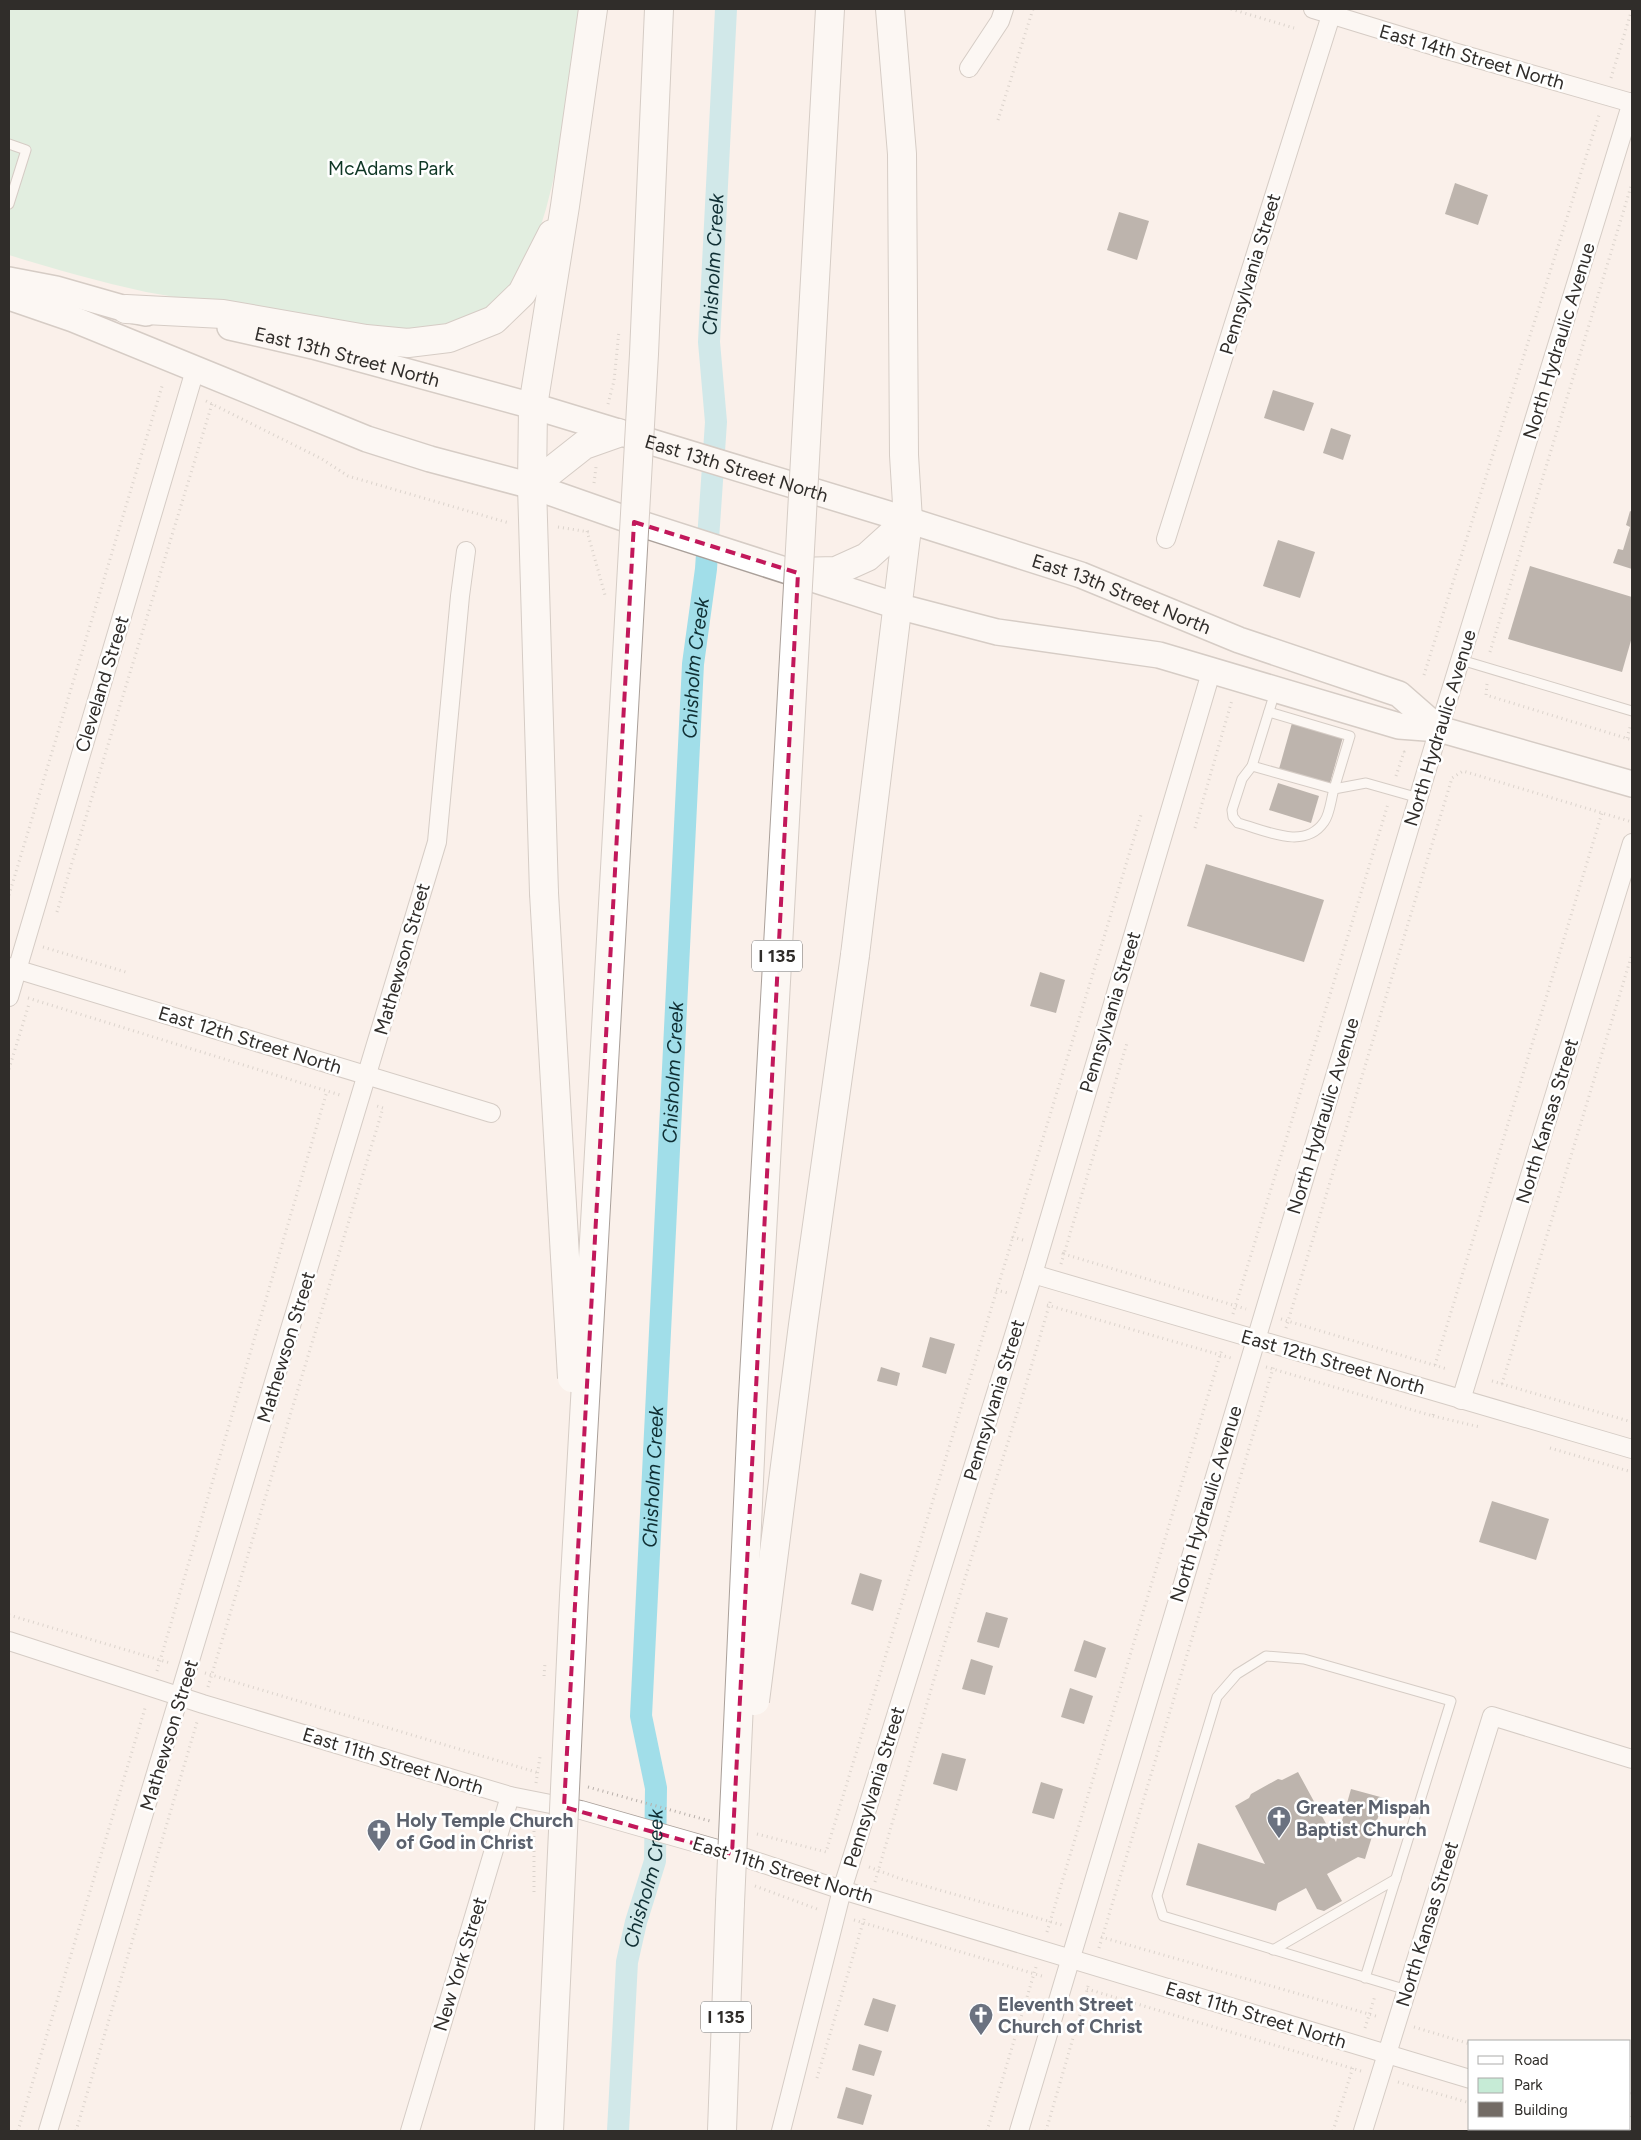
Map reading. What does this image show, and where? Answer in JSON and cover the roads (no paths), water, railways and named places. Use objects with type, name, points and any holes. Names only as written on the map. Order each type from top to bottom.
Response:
[{"type":"highway","points":[[549,2131],[574,1596],[643,364],[659,9]]},
{"type":"highway","name":"I 135","points":[[722,2131],[752,1404],[830,9]]},
{"type":"highway","points":[[730,1904],[801,1344],[855,955],[908,520],[904,455],[902,154],[890,9]]},
{"type":"highway","points":[[574,1596],[574,1406],[544,893],[532,486],[533,406],[566,206],[592,20]]},
{"type":"highway","points":[[126,309],[223,314],[366,339],[400,342],[449,338],[494,320],[522,293],[540,261],[566,206]]},
{"type":"highway","points":[[532,486],[584,445],[618,432]]},
{"type":"highway","points":[[793,572],[836,571],[867,557],[908,520]]},
{"type":"main road","name":"East 13th Street North","points":[[9,280],[56,289],[126,309],[215,324],[304,344],[533,406],[908,520],[1082,575],[1239,640],[1399,694],[1439,729]]},
{"type":"main road","name":"East 13th Street North","points":[[9,297],[72,319],[367,439],[430,459],[532,486],[629,520],[897,606],[997,632],[1159,654],[1209,679],[1272,701],[1399,726],[1439,729],[1632,784]]},
{"type":"street","points":[[968,68],[1000,21],[1004,9]]},
{"type":"street","name":"East 14th Street North","points":[[1313,9],[1332,12],[1447,50],[1632,103]]},
{"type":"street","name":"Pennsylvania Street","points":[[1166,539],[1332,12]]},
{"type":"street","name":"North Hydraulic Avenue","points":[[1019,2131],[1439,729],[1632,103]]},
{"type":"street","name":"Cleveland Street","points":[[9,995],[13,968],[26,942],[195,370]]},
{"type":"street","name":"Mathewson Street","points":[[48,2131],[438,842],[460,596],[466,552]]},
{"type":"street","name":"Pennsylvania Street","points":[[781,2131],[842,1890],[1033,1274],[1209,679]]},
{"type":"street","name":"North Kansas Street","points":[[1461,1400],[1632,843]]},
{"type":"street","name":"East 12th Street North","points":[[13,968],[491,1113]]},
{"type":"street","name":"East 12th Street North","points":[[1033,1274],[1632,1449]]},
{"type":"street","name":"East 11th Street North","points":[[9,1641],[203,1704],[510,1796],[581,1810],[728,1852],[842,1890],[1468,2078]]},
{"type":"street","name":"North Kansas Street","points":[[1363,2131],[1492,1716],[1632,1759]]},
{"type":"street","name":"New York Street","points":[[410,2131],[510,1796]]},
{"type":"lane","points":[[9,144],[26,150],[9,204]]},
{"type":"lane","points":[[1461,660],[1632,711]]},
{"type":"lane","points":[[1272,701],[1350,736],[1324,822],[1308,836],[1296,839],[1238,822],[1233,817],[1232,810],[1242,779],[1252,766],[1272,701]]},
{"type":"lane","points":[[1252,766],[1334,789],[1366,783],[1419,798]]},
{"type":"lane","points":[[1365,1978],[1451,1701],[1304,1659],[1266,1656],[1236,1674],[1217,1697],[1157,1896],[1163,1916],[1273,1950],[1365,1978],[1406,1990]]},
{"type":"lane","points":[[1273,1950],[1396,1879]]},
{"type":"waterway","name":"Chisholm Creek","points":[[618,2131],[627,1962],[636,1922],[655,1861],[656,1788],[641,1716],[693,664],[706,569],[716,422],[709,342],[726,9]]},
{"type":"place","name":"Greater Mispah Baptist Church","points":[[1279,1839]]},
{"type":"place","name":"Holy Temple Church of God in Christ","points":[[379,1852]]},
{"type":"place","name":"Eleventh Street Church of Christ","points":[[981,2036]]},
{"type":"park label","name":"McAdams Park","points":[[391,168]]}]
